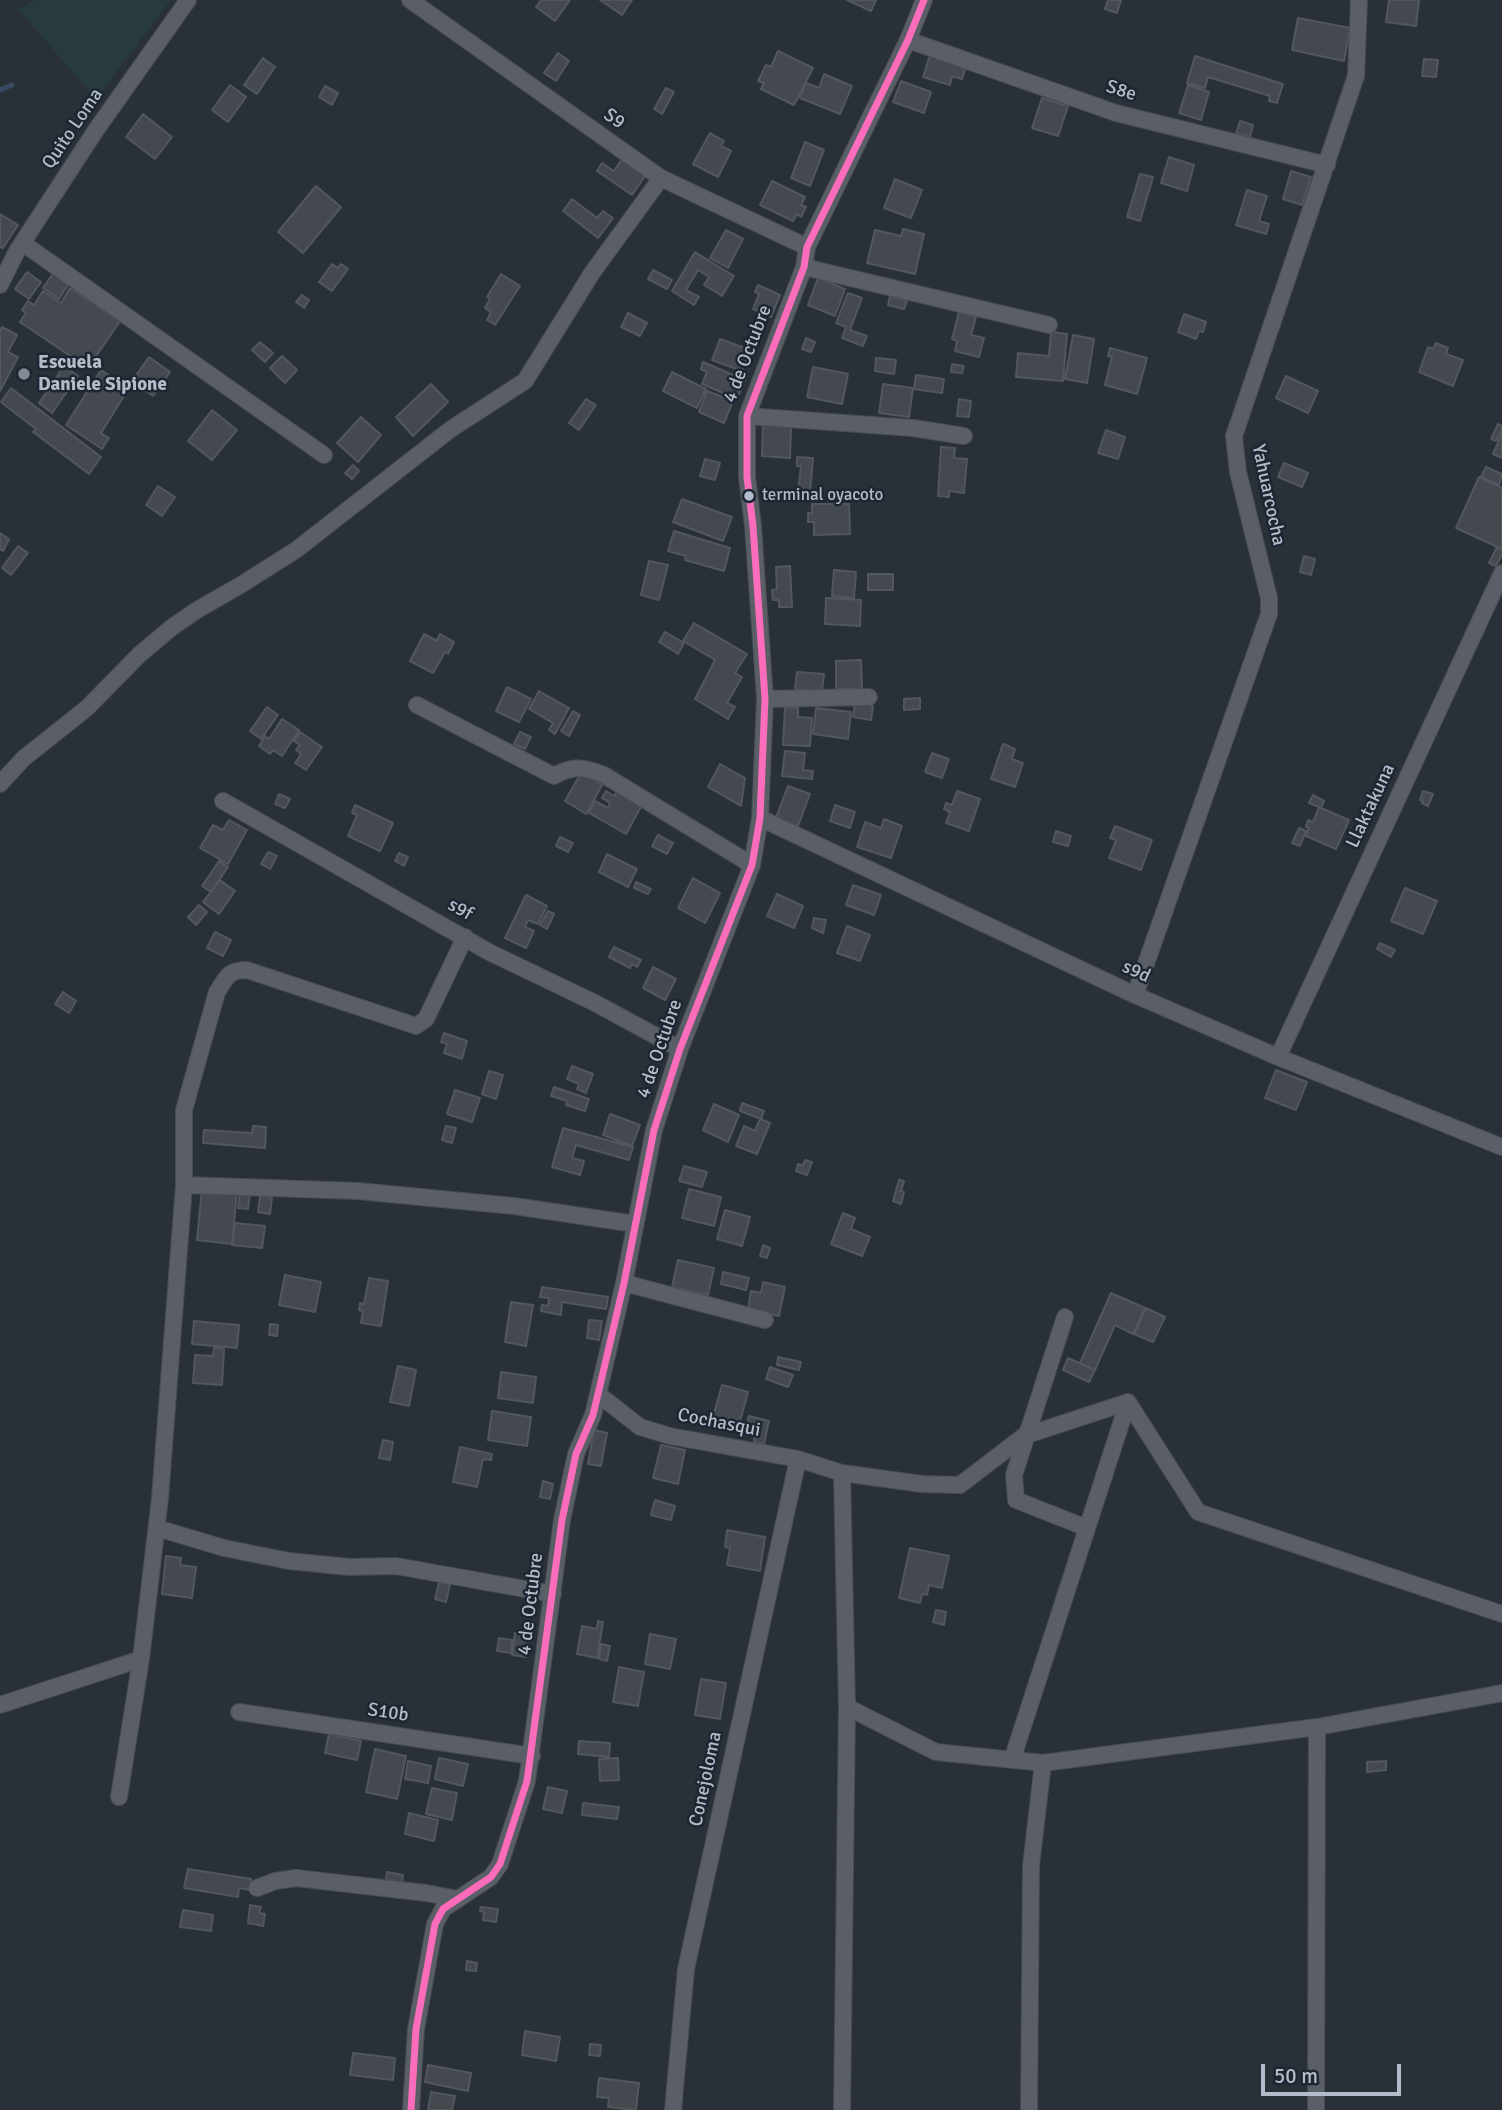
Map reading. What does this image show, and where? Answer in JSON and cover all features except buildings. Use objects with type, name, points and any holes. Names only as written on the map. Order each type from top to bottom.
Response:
[{"type":"street","name":"Quito Loma","points":[[0,285],[17,251],[96,130],[188,0]]},
{"type":"street","name":"S9","points":[[410,0],[662,178],[807,247]]},
{"type":"street","name":"4 de Octubre","points":[[411,2110],[416,2029],[435,1924],[443,1909],[491,1877],[500,1864],[527,1781],[562,1520],[576,1454],[593,1415],[598,1394],[624,1283],[654,1130],[680,1049],[752,865],[760,818],[765,699],[747,477],[747,416],[804,268],[807,247],[925,0]]},
{"type":"street","name":"Yahuarcocha","points":[[1135,995],[1269,614],[1269,598],[1238,472],[1234,436],[1356,76],[1359,0]]},
{"type":"street","name":"S8e","points":[[908,40],[1116,113],[1327,165]]},
{"type":"street","points":[[0,783],[24,758],[87,708],[139,655],[171,628],[296,550],[451,429],[525,381],[592,273],[662,178]]},
{"type":"street","points":[[24,244],[324,456]]},
{"type":"street","points":[[804,268],[1049,325]]},
{"type":"street","points":[[747,416],[913,428],[964,436]]},
{"type":"street","name":"Llaktakuna","points":[[1278,1057],[1502,573]]},
{"type":"street","points":[[765,699],[869,697]]},
{"type":"street","points":[[418,705],[554,776],[567,768],[586,768],[604,775],[752,865]]},
{"type":"street","name":"s9f","points":[[223,800],[489,952],[595,1003],[680,1049]]},
{"type":"street","name":"s9d","points":[[760,818],[1135,995],[1278,1057],[1502,1147]]},
{"type":"street","points":[[119,1797],[141,1659],[157,1528],[184,1185],[184,1110],[217,992],[228,975],[235,970],[247,970],[416,1026],[426,1019],[465,937]]},
{"type":"street","points":[[184,1185],[358,1191],[514,1206],[635,1224]]},
{"type":"street","points":[[624,1283],[765,1320]]},
{"type":"street","points":[[1065,1317],[1024,1436],[1014,1475],[1016,1500],[1087,1528]]},
{"type":"street","name":"Cochasqui","points":[[598,1394],[640,1427],[670,1436],[798,1459],[842,1472],[922,1484],[960,1485],[1024,1436]]},
{"type":"street","points":[[1024,1436],[1128,1402]]},
{"type":"street","points":[[1012,1760],[1128,1402]]},
{"type":"street","points":[[1128,1402],[1198,1512],[1502,1614]]},
{"type":"street","name":"Conejoloma","points":[[673,2110],[686,1969],[798,1459]]},
{"type":"street","points":[[842,1472],[847,1707],[842,2110]]},
{"type":"street","points":[[157,1528],[224,1548],[289,1561],[349,1567],[396,1566],[553,1594]]},
{"type":"street","points":[[0,1705],[141,1659]]},
{"type":"street","points":[[847,1707],[936,1752],[1043,1763],[1317,1727],[1502,1693]]},
{"type":"street","name":"S10b","points":[[239,1712],[532,1756]]},
{"type":"street","points":[[1316,2110],[1317,1727]]},
{"type":"street","points":[[1030,2110],[1031,1866],[1043,1763]]},
{"type":"street","points":[[257,1888],[275,1881],[296,1878],[458,1899]]},
{"type":"green space","points":[[35,0],[171,0],[96,99],[18,9]]},
{"type":"waterway","points":[[0,90],[12,85]]},
{"type":"transit line","points":[[411,2110],[416,2029],[435,1924],[443,1909],[491,1877],[500,1864],[527,1781],[562,1520],[576,1454],[593,1415],[598,1394],[624,1283],[654,1130],[680,1049],[752,865],[760,818],[765,699],[747,477],[747,416],[804,267],[807,247],[908,40],[924,0]]},
{"type":"place","name":"Escuela Daniele Sipione","points":[[24,374]]},
{"type":"place","name":"terminal oyacoto","points":[[749,496]]}]
